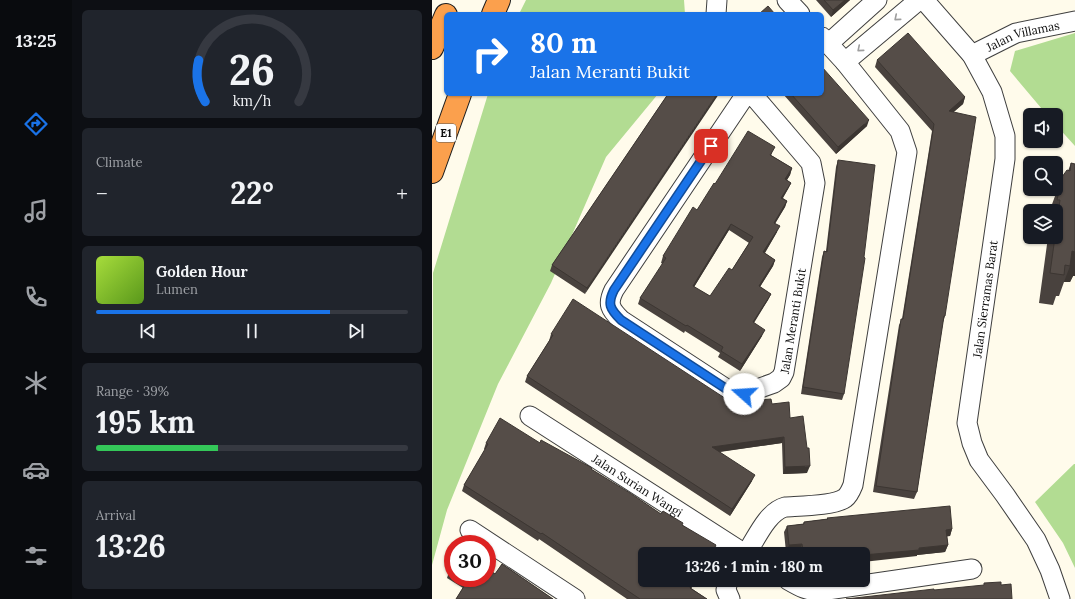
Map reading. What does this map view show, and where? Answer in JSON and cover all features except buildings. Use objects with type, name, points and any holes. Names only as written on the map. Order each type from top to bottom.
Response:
[{"type":"highway","points":[[447,12],[453,0]]},
{"type":"highway","points":[[494,12],[499,0]]},
{"type":"highway","points":[[432,48],[444,20]]},
{"type":"highway","name":"E1","points":[[432,172],[459,96]]},
{"type":"street","points":[[716,12],[717,0]]},
{"type":"street","points":[[787,0],[798,12]]},
{"type":"street","points":[[750,547],[771,514],[777,509],[836,502],[844,499],[849,494],[853,485],[907,152],[900,131],[845,62],[825,40],[877,0]]},
{"type":"street","points":[[845,62],[919,0]]},
{"type":"street","name":"Jalan Sierramas Barat","points":[[924,0],[972,55],[992,92],[1005,136],[1005,159],[967,423],[972,443],[979,460],[1036,540],[1050,570],[1060,599]]},
{"type":"street","name":"Jalan Villamas","points":[[972,55],[1016,33],[1075,21]]},
{"type":"street","name":"Jalan Meranti Bukit","points":[[745,96],[610,298],[610,306],[621,320],[728,390],[744,394],[774,383],[784,372],[815,183],[811,163],[754,96]]},
{"type":"street","name":"Jalan Surian Wangi","points":[[530,416],[734,547]]},
{"type":"street","points":[[470,530],[575,599]]},
{"type":"street","points":[[870,584],[972,569]]},
{"type":"street","points":[[727,587],[726,590],[730,599]]},
{"type":"street","points":[[801,587],[810,591],[821,591],[848,587]]},
{"type":"green space","points":[[526,0],[684,0],[685,12],[520,12]]},
{"type":"green space","points":[[1075,33],[1075,146],[1063,133],[1063,108],[1041,108],[1010,71],[1015,51]]},
{"type":"green space","points":[[487,96],[656,96],[606,157],[551,283],[498,384],[447,510],[432,565],[433,273]]},
{"type":"green space","points":[[1074,464],[1075,568],[1063,543],[1035,502]]},
{"type":"route","points":[[711,146],[614,290],[610,298],[610,306],[621,320],[728,390],[744,394]]}]
